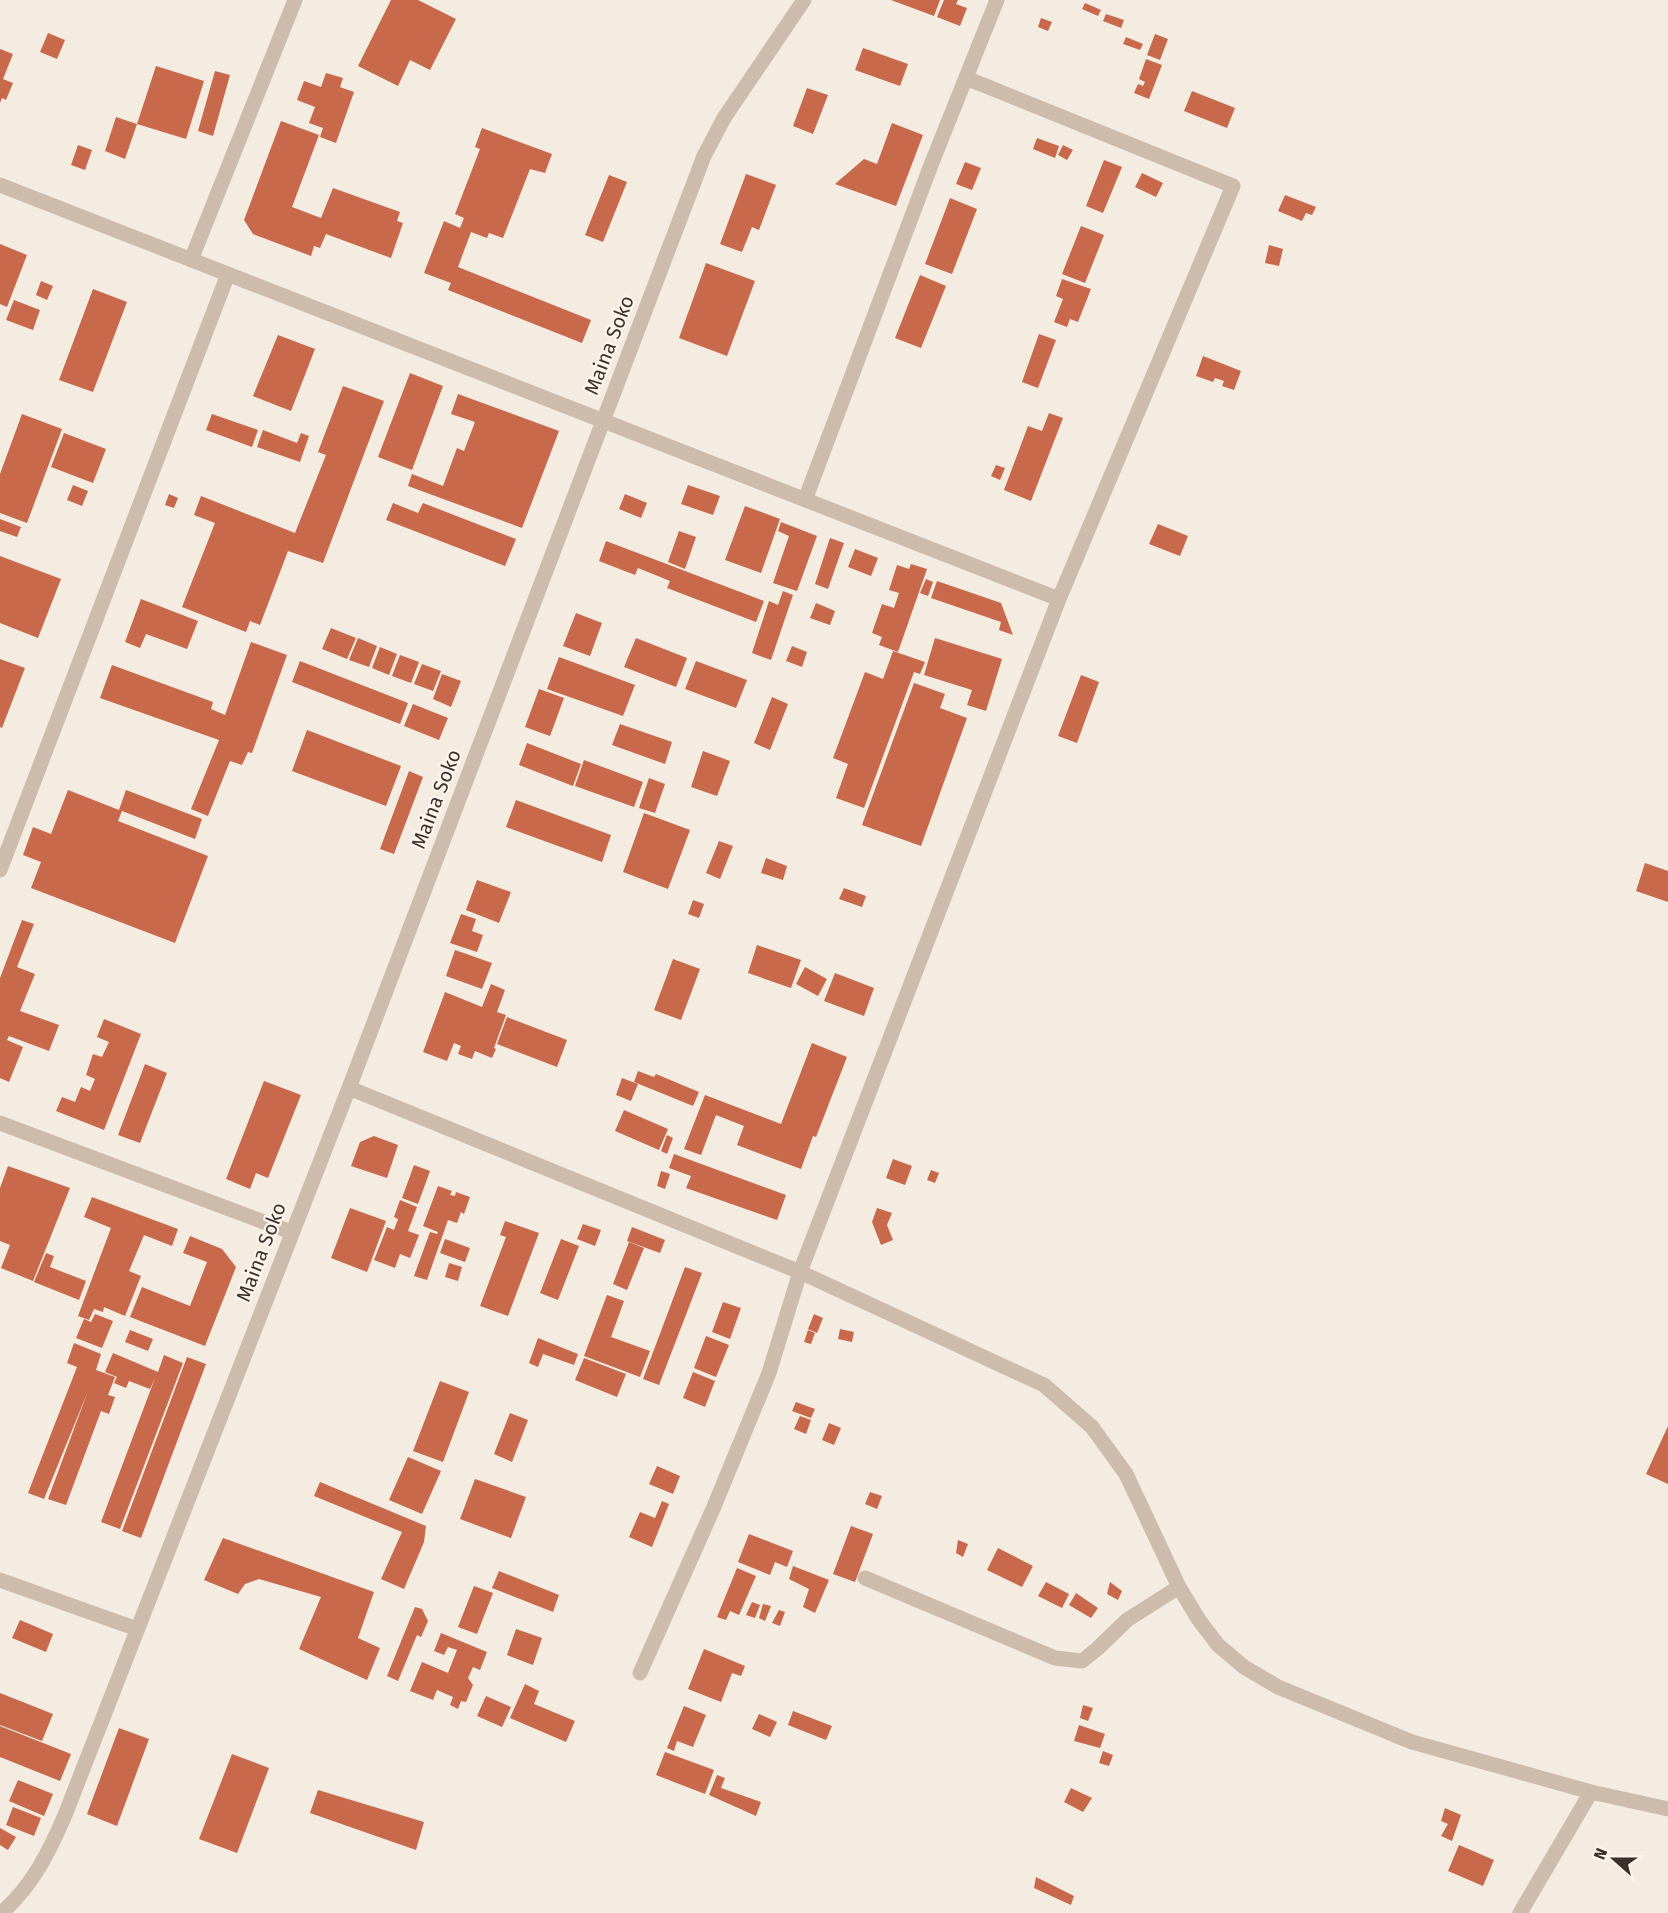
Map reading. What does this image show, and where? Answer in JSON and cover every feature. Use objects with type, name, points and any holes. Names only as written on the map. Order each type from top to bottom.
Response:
[{"type":"street","points":[[191,260],[295,0]]},
{"type":"street","name":"Maina Soko","points":[[1,1913],[18,1898],[49,1852],[349,1088],[704,156],[724,118],[804,0]]},
{"type":"street","points":[[805,500],[931,165],[997,0]]},
{"type":"street","points":[[640,1673],[713,1509],[769,1373],[800,1272],[1059,599],[1233,186],[966,78]]},
{"type":"street","points":[[0,185],[1059,599]]},
{"type":"street","points":[[0,870],[228,274]]},
{"type":"street","points":[[349,1088],[800,1272],[1044,1385],[1092,1427],[1126,1474],[1179,1587],[1199,1620],[1218,1645],[1244,1667],[1278,1687],[1412,1742],[1591,1792],[1668,1809]]},
{"type":"street","points":[[0,1123],[291,1232]]},
{"type":"street","points":[[866,1578],[1056,1658],[1071,1662],[1082,1661],[1098,1649],[1127,1620],[1179,1587]]},
{"type":"street","points":[[0,1580],[137,1629]]},
{"type":"street","points":[[1520,1913],[1591,1792]]},
{"type":"building","points":[[391,0],[418,0],[456,19],[430,70],[410,60],[398,86],[358,66]]},
{"type":"building","points":[[891,0],[940,0],[934,16]]},
{"type":"building","points":[[944,0],[958,0],[956,4],[967,8],[960,26],[937,17]]},
{"type":"building","points":[[1085,3],[1101,10],[1098,16],[1082,9]]},
{"type":"building","points":[[1106,14],[1124,20],[1121,28],[1103,21]]},
{"type":"building","points":[[1041,18],[1052,22],[1048,31],[1038,27]]},
{"type":"building","points":[[48,33],[65,40],[57,59],[40,52]]},
{"type":"building","points":[[1155,34],[1168,39],[1160,60],[1147,55]]},
{"type":"building","points":[[1126,37],[1143,44],[1140,50],[1123,44]]},
{"type":"building","points":[[863,48],[908,64],[900,86],[855,70]]},
{"type":"building","points":[[0,49],[13,54],[3,79],[13,83],[6,100],[2,98],[0,103]]},
{"type":"building","points":[[1146,59],[1162,65],[1149,99],[1134,93],[1138,84],[1143,86],[1145,82],[1139,79]]},
{"type":"building","points":[[156,66],[204,81],[186,139],[137,124]]},
{"type":"building","points":[[215,71],[230,75],[213,136],[198,131]]},
{"type":"building","points":[[326,73],[343,78],[340,87],[354,92],[336,143],[320,137],[323,128],[309,123],[315,107],[297,100],[304,81],[321,87]]},
{"type":"building","points":[[807,88],[828,95],[813,134],[793,126]]},
{"type":"building","points":[[1192,91],[1235,108],[1227,128],[1184,111]]},
{"type":"building","points":[[116,117],[137,124],[125,159],[105,151]]},
{"type":"building","points":[[281,121],[319,135],[292,207],[321,218],[333,188],[400,212],[397,221],[403,223],[391,258],[326,234],[320,248],[314,246],[311,256],[253,234],[244,220]]},
{"type":"building","points":[[892,123],[923,135],[896,206],[835,184],[864,159],[877,164]]},
{"type":"building","points":[[482,128],[552,154],[545,173],[530,169],[503,238],[489,233],[487,238],[471,232],[458,267],[591,320],[582,343],[448,290],[451,283],[424,273],[444,221],[460,228],[464,218],[455,214],[480,149],[475,147]]},
{"type":"building","points":[[1037,138],[1059,146],[1055,158],[1033,149]]},
{"type":"building","points":[[78,145],[92,150],[85,170],[71,165]]},
{"type":"building","points":[[1063,145],[1073,150],[1067,160],[1058,155]]},
{"type":"building","points":[[1104,160],[1122,167],[1103,213],[1086,206]]},
{"type":"building","points":[[965,162],[981,168],[972,190],[956,184]]},
{"type":"building","points":[[1142,173],[1163,183],[1156,197],[1135,187]]},
{"type":"building","points":[[746,174],[776,185],[759,230],[752,227],[742,252],[720,244]]},
{"type":"building","points":[[609,175],[627,182],[603,242],[585,235]]},
{"type":"building","points":[[1285,195],[1316,207],[1312,215],[1306,213],[1302,221],[1278,211]]},
{"type":"building","points":[[950,198],[977,209],[952,274],[925,264]]},
{"type":"building","points":[[1081,226],[1104,235],[1085,283],[1062,274]]},
{"type":"building","points":[[0,244],[27,255],[7,307],[0,304]]},
{"type":"building","points":[[1269,245],[1283,249],[1279,266],[1265,263]]},
{"type":"building","points":[[706,263],[755,281],[727,356],[679,338]]},
{"type":"building","points":[[920,275],[946,286],[921,348],[895,338]]},
{"type":"building","points":[[1062,279],[1091,289],[1078,322],[1070,319],[1067,327],[1054,322],[1063,299],[1056,296]]},
{"type":"building","points":[[41,281],[53,286],[47,300],[36,295]]},
{"type":"building","points":[[93,289],[127,302],[93,392],[59,380]]},
{"type":"building","points":[[14,300],[40,310],[33,330],[6,320]]},
{"type":"building","points":[[1039,334],[1056,340],[1038,388],[1022,382]]},
{"type":"building","points":[[278,335],[315,349],[291,411],[253,396]]},
{"type":"building","points":[[1203,356],[1241,371],[1234,390],[1222,386],[1224,381],[1215,378],[1213,382],[1196,376]]},
{"type":"building","points":[[410,373],[443,386],[412,470],[378,457]]},
{"type":"building","points":[[343,386],[384,401],[323,563],[288,551],[260,625],[250,621],[246,632],[182,607],[215,523],[194,515],[201,496],[295,533],[326,455],[318,452]]},
{"type":"building","points":[[458,394],[559,431],[522,528],[408,486],[412,474],[443,486],[457,448],[464,451],[475,422],[451,414]]},
{"type":"building","points":[[1049,413],[1063,418],[1031,501],[1004,490],[1028,426],[1042,431]]},
{"type":"building","points":[[22,414],[62,429],[27,523],[0,513],[0,474]]},
{"type":"building","points":[[212,414],[258,430],[252,447],[206,430]]},
{"type":"building","points":[[263,430],[297,443],[301,433],[309,436],[300,462],[257,447]]},
{"type":"building","points":[[64,433],[106,449],[93,483],[51,467]]},
{"type":"building","points":[[996,465],[1005,468],[1000,480],[991,476]]},
{"type":"building","points":[[73,485],[88,491],[82,506],[67,500]]},
{"type":"building","points":[[688,485],[720,496],[713,515],[681,504]]},
{"type":"building","points":[[169,494],[178,498],[174,508],[165,505]]},
{"type":"building","points":[[625,494],[647,503],[641,518],[619,509]]},
{"type":"building","points":[[393,503],[418,513],[423,503],[516,539],[505,566],[386,520]]},
{"type":"building","points":[[745,506],[780,519],[761,573],[725,560]]},
{"type":"building","points":[[0,519],[21,527],[17,537],[0,531]]},
{"type":"building","points":[[781,522],[817,536],[797,591],[773,583],[789,536],[778,531]]},
{"type":"building","points":[[1158,524],[1188,536],[1180,556],[1149,544]]},
{"type":"building","points":[[679,531],[696,537],[685,569],[668,562]]},
{"type":"building","points":[[830,538],[844,543],[828,589],[815,584]]},
{"type":"building","points":[[606,541],[764,601],[756,622],[667,588],[670,581],[638,568],[635,575],[599,561]]},
{"type":"building","points":[[855,549],[878,558],[871,576],[848,567]]},
{"type":"building","points":[[0,556],[61,579],[38,638],[0,623]]},
{"type":"building","points":[[911,564],[927,569],[898,652],[879,645],[882,637],[872,633],[882,604],[894,608],[899,593],[889,590],[897,565],[909,569]]},
{"type":"building","points":[[926,579],[933,582],[928,596],[920,593]]},
{"type":"building","points":[[937,581],[1001,603],[1013,635],[999,630],[1001,622],[931,598]]},
{"type":"building","points":[[783,591],[793,595],[771,660],[752,653],[769,601],[778,605]]},
{"type":"building","points":[[141,599],[198,621],[187,649],[146,634],[140,648],[125,642]]},
{"type":"building","points":[[816,603],[835,611],[830,625],[810,618]]},
{"type":"building","points":[[576,613],[602,623],[590,656],[563,646]]},
{"type":"building","points":[[331,628],[356,638],[347,659],[322,649]]},
{"type":"building","points":[[358,638],[377,646],[369,667],[349,660]]},
{"type":"building","points":[[636,638],[687,658],[676,687],[624,667]]},
{"type":"building","points":[[935,638],[1002,659],[986,711],[967,705],[972,690],[924,675]]},
{"type":"building","points":[[251,642],[287,655],[252,753],[248,752],[242,765],[230,761],[208,816],[191,809],[219,740],[100,698],[112,665],[213,702],[211,709],[225,715]]},
{"type":"building","points":[[792,646],[807,652],[802,667],[786,661]]},
{"type":"building","points":[[380,647],[397,654],[389,675],[372,668]]},
{"type":"building","points":[[893,651],[925,662],[920,674],[914,672],[864,808],[836,798],[848,764],[833,758],[865,672],[883,679]]},
{"type":"building","points":[[400,655],[419,662],[411,683],[392,676]]},
{"type":"building","points":[[559,657],[635,685],[623,716],[547,689]]},
{"type":"building","points":[[0,659],[25,668],[2,728],[0,727]]},
{"type":"building","points":[[300,661],[408,703],[400,724],[292,682]]},
{"type":"building","points":[[696,661],[747,680],[736,708],[685,689]]},
{"type":"building","points":[[422,664],[441,671],[433,691],[414,684]]},
{"type":"building","points":[[442,674],[461,681],[451,707],[433,699]]},
{"type":"building","points":[[1081,675],[1099,682],[1077,743],[1058,736]]},
{"type":"building","points":[[914,683],[945,694],[940,708],[967,718],[921,846],[862,825]]},
{"type":"building","points":[[539,689],[564,698],[550,736],[525,727]]},
{"type":"building","points":[[772,697],[788,704],[770,750],[754,743]]},
{"type":"building","points":[[413,704],[448,718],[439,740],[404,726]]},
{"type":"building","points":[[620,724],[672,742],[665,764],[612,745]]},
{"type":"building","points":[[307,730],[401,766],[386,806],[292,771]]},
{"type":"building","points":[[527,743],[581,764],[573,786],[519,765]]},
{"type":"building","points":[[703,751],[730,761],[717,796],[691,787]]},
{"type":"building","points":[[584,760],[643,782],[634,807],[575,786]]},
{"type":"building","points":[[409,771],[423,777],[394,854],[380,849]]},
{"type":"building","points":[[649,778],[665,784],[655,813],[639,808]]},
{"type":"building","points":[[68,790],[119,810],[126,790],[202,819],[195,839],[122,811],[118,821],[208,856],[175,943],[31,888],[41,862],[23,855],[33,827],[51,834]]},
{"type":"building","points":[[516,800],[611,835],[602,862],[506,827]]},
{"type":"building","points":[[644,813],[690,830],[668,889],[623,872]]},
{"type":"building","points":[[719,841],[733,846],[720,879],[706,873]]},
{"type":"building","points":[[766,858],[787,866],[783,880],[761,873]]},
{"type":"building","points":[[1645,863],[1668,871],[1668,902],[1636,891]]},
{"type":"building","points":[[477,880],[511,892],[499,923],[466,910]]},
{"type":"building","points":[[844,888],[866,896],[862,907],[839,899]]},
{"type":"building","points":[[693,900],[704,904],[699,918],[688,914]]},
{"type":"building","points":[[461,914],[476,919],[472,931],[483,935],[477,952],[450,943]]},
{"type":"building","points":[[22,920],[34,924],[17,967],[35,974],[20,1011],[59,1025],[49,1051],[9,1036],[7,1040],[23,1047],[9,1082],[0,1078],[0,978]]},
{"type":"building","points":[[757,945],[801,960],[791,988],[748,973]]},
{"type":"building","points":[[455,950],[492,963],[482,989],[446,976]]},
{"type":"building","points":[[673,959],[700,969],[681,1020],[654,1010]]},
{"type":"building","points":[[805,967],[827,979],[818,996],[796,984]]},
{"type":"building","points":[[835,973],[874,988],[864,1016],[824,1001]]},
{"type":"building","points":[[491,984],[505,990],[497,1012],[506,1015],[492,1058],[475,1051],[472,1059],[458,1054],[461,1046],[454,1043],[447,1061],[423,1052],[445,992],[482,1007]]},
{"type":"building","points":[[507,1017],[567,1040],[557,1067],[497,1044]]},
{"type":"building","points":[[104,1019],[141,1034],[104,1130],[56,1111],[62,1097],[75,1102],[81,1087],[90,1091],[95,1079],[86,1075],[93,1054],[102,1057],[109,1042],[97,1037]]},
{"type":"building","points":[[812,1043],[847,1057],[801,1169],[737,1145],[744,1126],[716,1115],[701,1155],[684,1149],[705,1095],[781,1124]]},
{"type":"building","points":[[145,1064],[167,1073],[140,1143],[118,1135]]},
{"type":"building","points":[[638,1071],[654,1077],[656,1074],[699,1092],[693,1106],[634,1082]]},
{"type":"building","points":[[622,1078],[638,1084],[631,1101],[616,1095]]},
{"type":"building","points":[[264,1081],[301,1095],[268,1178],[256,1173],[250,1189],[226,1179]]},
{"type":"building","points":[[624,1110],[668,1129],[659,1150],[615,1131]]},
{"type":"building","points":[[667,1135],[673,1138],[667,1154],[661,1151]]},
{"type":"building","points":[[374,1136],[398,1145],[387,1178],[351,1166],[360,1142]]},
{"type":"building","points":[[674,1154],[786,1195],[777,1220],[686,1188],[691,1176],[669,1168]]},
{"type":"building","points":[[893,1159],[912,1166],[905,1185],[886,1178]]},
{"type":"building","points":[[414,1165],[430,1171],[418,1204],[402,1198]]},
{"type":"building","points":[[8,1166],[70,1188],[33,1281],[1,1268],[10,1245],[0,1241],[0,1188]]},
{"type":"building","points":[[931,1170],[939,1173],[935,1183],[927,1180]]},
{"type":"building","points":[[661,1171],[670,1174],[665,1189],[657,1186]]},
{"type":"building","points":[[438,1186],[452,1191],[450,1195],[455,1196],[456,1192],[470,1197],[464,1214],[461,1212],[457,1223],[448,1220],[427,1280],[414,1276],[430,1232],[437,1234],[438,1232],[423,1226]]},
{"type":"building","points":[[92,1197],[178,1229],[172,1246],[144,1235],[129,1271],[141,1276],[125,1316],[104,1307],[103,1312],[94,1309],[89,1320],[78,1316],[111,1228],[84,1217]]},
{"type":"building","points":[[400,1200],[417,1207],[408,1231],[419,1235],[410,1258],[400,1254],[395,1268],[374,1260],[387,1227],[394,1230],[398,1219],[394,1217]]},
{"type":"building","points":[[350,1208],[386,1221],[367,1272],[331,1258]]},
{"type":"building","points":[[877,1208],[892,1213],[887,1225],[893,1240],[881,1245],[872,1222]]},
{"type":"building","points":[[505,1221],[539,1233],[508,1316],[480,1306],[506,1237],[500,1235]]},
{"type":"building","points":[[583,1224],[601,1230],[595,1246],[577,1239]]},
{"type":"building","points":[[632,1227],[665,1240],[660,1253],[627,1241]]},
{"type":"building","points":[[190,1236],[222,1249],[236,1267],[205,1346],[130,1317],[142,1287],[190,1306],[207,1262],[183,1253]]},
{"type":"building","points":[[445,1239],[470,1248],[465,1262],[440,1253]]},
{"type":"building","points":[[561,1239],[579,1246],[558,1300],[540,1293]]},
{"type":"building","points":[[629,1242],[644,1248],[627,1290],[613,1284]]},
{"type":"building","points":[[46,1253],[54,1256],[50,1267],[86,1281],[79,1300],[34,1282]]},
{"type":"building","points":[[449,1263],[462,1267],[458,1281],[445,1277]]},
{"type":"building","points":[[685,1267],[702,1273],[659,1385],[643,1379]]},
{"type":"building","points":[[607,1295],[624,1301],[611,1337],[650,1351],[640,1377],[584,1356]]},
{"type":"building","points":[[723,1302],[741,1308],[730,1339],[712,1332]]},
{"type":"building","points":[[95,1314],[113,1321],[102,1348],[76,1338],[84,1319],[91,1322]]},
{"type":"building","points":[[814,1314],[823,1318],[817,1333],[808,1329]]},
{"type":"building","points":[[840,1329],[854,1332],[852,1342],[838,1339]]},
{"type":"building","points":[[130,1330],[153,1339],[148,1351],[125,1342]]},
{"type":"building","points":[[808,1330],[815,1333],[811,1344],[804,1342]]},
{"type":"building","points":[[706,1336],[729,1345],[716,1377],[694,1368]]},
{"type":"building","points":[[538,1338],[578,1354],[574,1365],[543,1354],[538,1367],[529,1363]]},
{"type":"building","points":[[74,1343],[101,1354],[96,1370],[115,1377],[108,1395],[115,1397],[109,1414],[101,1411],[66,1505],[48,1499],[88,1391],[44,1499],[28,1493],[77,1367],[67,1363]]},
{"type":"building","points":[[113,1353],[158,1372],[164,1355],[183,1363],[120,1529],[101,1522],[155,1378],[150,1389],[129,1381],[126,1388],[114,1383],[117,1377],[105,1372]]},
{"type":"building","points":[[187,1357],[206,1364],[141,1538],[122,1531]]},
{"type":"building","points":[[584,1358],[626,1374],[617,1397],[575,1380]]},
{"type":"building","points":[[693,1372],[715,1381],[705,1407],[683,1398]]},
{"type":"building","points":[[440,1381],[469,1392],[443,1462],[413,1451]]},
{"type":"building","points":[[796,1402],[815,1409],[811,1418],[792,1411]]},
{"type":"building","points":[[510,1413],[528,1420],[512,1462],[494,1454]]},
{"type":"building","points":[[800,1416],[811,1420],[806,1434],[794,1429]]},
{"type":"building","points":[[829,1423],[841,1428],[834,1445],[822,1440]]},
{"type":"building","points":[[1668,1426],[1668,1484],[1646,1474]]},
{"type":"building","points":[[408,1457],[441,1471],[422,1514],[389,1500]]},
{"type":"building","points":[[657,1466],[680,1476],[673,1494],[649,1484]]},
{"type":"building","points":[[475,1479],[526,1497],[511,1538],[460,1519]]},
{"type":"building","points":[[320,1482],[426,1526],[424,1542],[404,1589],[381,1579],[402,1532],[314,1496]]},
{"type":"building","points":[[870,1492],[882,1496],[877,1509],[865,1504]]},
{"type":"building","points":[[662,1501],[669,1504],[652,1547],[629,1537],[640,1512],[655,1518]]},
{"type":"building","points":[[851,1526],[873,1534],[855,1582],[833,1574]]},
{"type":"building","points":[[749,1534],[793,1551],[787,1567],[775,1562],[770,1575],[738,1562]]},
{"type":"building","points":[[223,1538],[374,1592],[358,1638],[380,1648],[367,1680],[299,1649],[321,1597],[259,1579],[245,1584],[238,1594],[204,1580]]},
{"type":"building","points":[[958,1540],[968,1544],[963,1557],[956,1553]]},
{"type":"building","points":[[998,1548],[1033,1566],[1022,1587],[987,1570]]},
{"type":"building","points":[[793,1566],[829,1580],[815,1613],[803,1607],[809,1589],[789,1579]]},
{"type":"building","points":[[737,1568],[756,1576],[739,1615],[730,1611],[726,1620],[717,1617]]},
{"type":"building","points":[[499,1571],[559,1595],[553,1612],[492,1588]]},
{"type":"building","points":[[1046,1582],[1069,1594],[1062,1608],[1038,1596]]},
{"type":"building","points":[[1110,1582],[1122,1591],[1118,1600],[1107,1594]]},
{"type":"building","points":[[474,1586],[493,1593],[477,1634],[458,1627]]},
{"type":"building","points":[[1076,1593],[1098,1608],[1091,1618],[1069,1605]]},
{"type":"building","points":[[752,1602],[760,1605],[755,1618],[746,1615]]},
{"type":"building","points":[[763,1604],[771,1606],[765,1621],[759,1618]]},
{"type":"building","points":[[415,1607],[422,1609],[428,1621],[421,1637],[417,1635],[398,1681],[387,1676]]},
{"type":"building","points":[[779,1610],[785,1612],[780,1626],[772,1623]]},
{"type":"building","points":[[20,1620],[53,1634],[46,1652],[12,1638]]},
{"type":"building","points":[[516,1629],[542,1638],[533,1665],[507,1655]]},
{"type":"building","points":[[441,1633],[487,1652],[480,1670],[473,1667],[468,1678],[473,1685],[466,1702],[461,1701],[458,1709],[450,1705],[453,1697],[437,1690],[433,1700],[410,1691],[422,1662],[448,1673],[457,1650],[448,1647],[444,1655],[434,1651]]},
{"type":"building","points":[[704,1649],[745,1666],[741,1676],[732,1673],[721,1702],[688,1689]]},
{"type":"building","points":[[525,1684],[539,1691],[534,1704],[575,1721],[566,1742],[510,1718]]},
{"type":"building","points":[[0,1693],[53,1714],[42,1741],[0,1725]]},
{"type":"building","points":[[486,1696],[511,1707],[502,1727],[477,1716]]},
{"type":"building","points":[[1083,1705],[1093,1708],[1088,1721],[1080,1718]]},
{"type":"building","points":[[684,1706],[706,1715],[693,1747],[677,1741],[674,1751],[667,1748]]},
{"type":"building","points":[[793,1711],[832,1726],[826,1740],[788,1725]]},
{"type":"building","points":[[759,1714],[777,1722],[770,1737],[752,1729]]},
{"type":"building","points":[[1079,1725],[1105,1734],[1100,1748],[1074,1741]]},
{"type":"building","points":[[0,1726],[71,1754],[60,1781],[0,1757]]},
{"type":"building","points":[[119,1728],[149,1739],[117,1826],[87,1814]]},
{"type":"building","points":[[1103,1751],[1113,1755],[1109,1766],[1099,1763]]},
{"type":"building","points":[[665,1752],[714,1770],[705,1794],[656,1775]]},
{"type":"building","points":[[232,1754],[269,1768],[237,1853],[199,1839]]},
{"type":"building","points":[[717,1775],[725,1778],[721,1788],[761,1802],[756,1816],[709,1795]]},
{"type":"building","points":[[18,1780],[53,1794],[44,1816],[9,1801]]},
{"type":"building","points":[[1071,1788],[1092,1798],[1083,1812],[1064,1802]]},
{"type":"building","points":[[318,1790],[424,1822],[416,1850],[310,1813]]},
{"type":"building","points":[[13,1807],[41,1818],[34,1836],[6,1825]]},
{"type":"building","points":[[1445,1808],[1461,1815],[1452,1841],[1441,1836],[1448,1824],[1441,1821]]},
{"type":"building","points":[[0,1828],[16,1837],[8,1850],[0,1845]]},
{"type":"building","points":[[1459,1845],[1494,1860],[1483,1886],[1448,1871]]},
{"type":"building","points":[[1036,1877],[1074,1896],[1071,1905],[1034,1888]]}]
